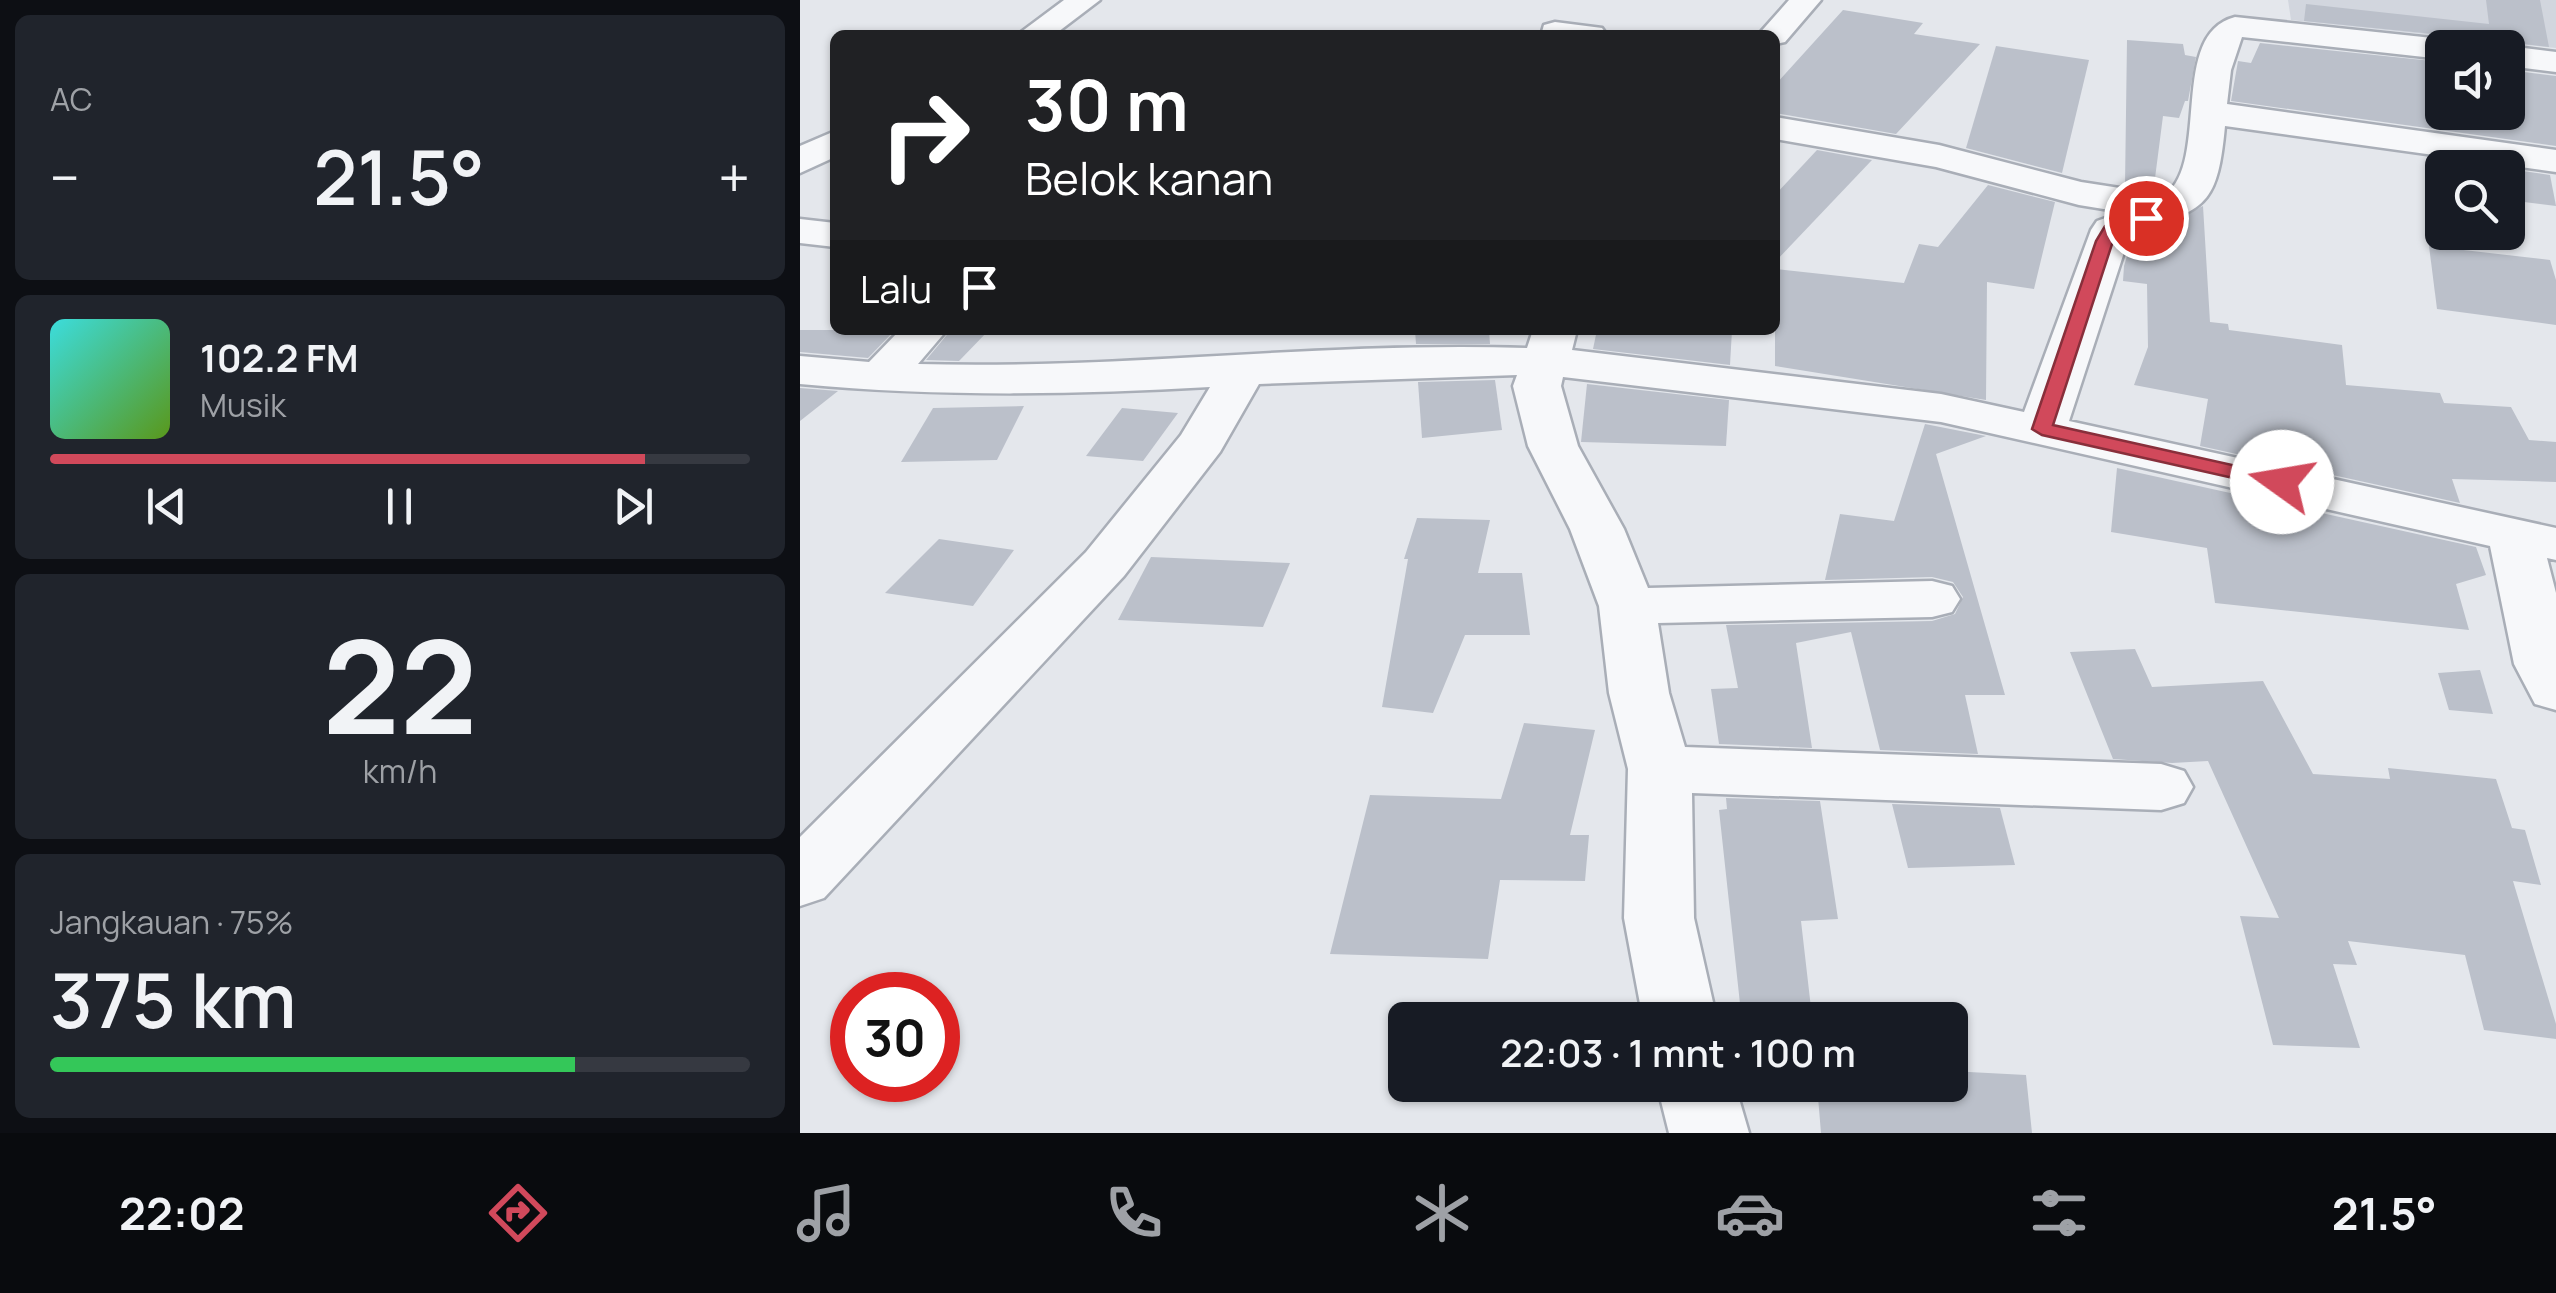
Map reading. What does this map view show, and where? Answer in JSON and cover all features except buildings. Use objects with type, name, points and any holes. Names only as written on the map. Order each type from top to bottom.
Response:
[{"type":"street","points":[[1040,30],[1085,0]]},
{"type":"street","points":[[1779,30],[1806,0]]},
{"type":"street","points":[[2042,429],[2104,241],[2111,230],[2172,208],[2190,195],[2200,180],[2206,112],[2224,37],[2263,14],[2425,46]]},
{"type":"street","points":[[2525,58],[2556,62]]},
{"type":"street","points":[[2206,112],[2556,161]]},
{"type":"street","points":[[1780,129],[1938,156],[2079,192],[2172,208]]},
{"type":"street","points":[[800,162],[830,145]]},
{"type":"street","points":[[800,230],[830,233]]},
{"type":"street","points":[[880,377],[921,335]]},
{"type":"street","points":[[1549,345],[1537,386],[1552,446],[1596,529],[1628,606],[1639,694],[1660,769],[1658,918],[1676,1002]]},
{"type":"street","points":[[800,370],[927,380],[1244,371],[1362,364],[1549,345],[1941,408],[2535,540],[2544,664],[2556,690]]},
{"type":"street","points":[[800,880],[1105,564],[1202,441],[1244,371]]},
{"type":"street","points":[[1628,606],[1932,599]]},
{"type":"street","points":[[1660,769],[2161,787]]},
{"type":"street","points":[[1701,1102],[1709,1133]]},
{"type":"shaded area","points":[[2288,0],[2556,0],[2556,48],[2525,45],[2525,30],[2425,30],[2425,34],[2291,20]]},
{"type":"route","points":[[2146,218],[2111,230],[2104,241],[2042,429],[2282,482]]}]
